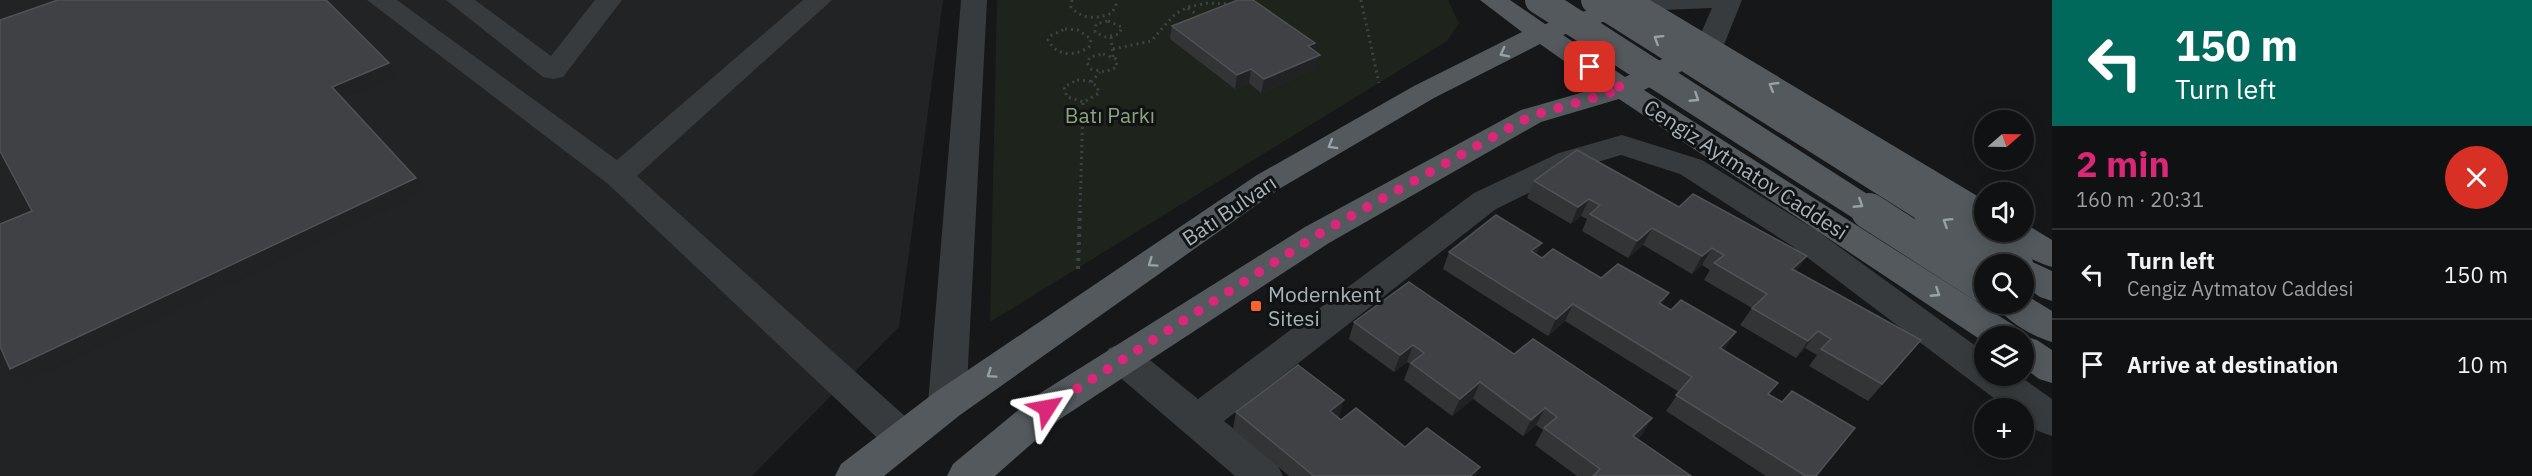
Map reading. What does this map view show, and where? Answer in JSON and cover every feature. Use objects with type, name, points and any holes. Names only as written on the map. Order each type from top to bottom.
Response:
[{"type":"main road","name":"Cengiz Aytmatov Caddesi","points":[[1493,0],[1623,89],[1987,326]]},
{"type":"main road","name":"Cengiz Aytmatov Caddesi","points":[[1539,0],[1974,279]]},
{"type":"main road","points":[[1595,0],[1998,254]]},
{"type":"main road","name":"Batı Bulvarı","points":[[855,476],[948,404],[1268,182],[1424,92],[1540,34],[1634,2]]},
{"type":"main road","points":[[1634,2],[1974,208]]},
{"type":"main road","points":[[967,476],[1047,408],[1317,235],[1531,116],[1623,89],[1709,47]]},
{"type":"main road","points":[[1745,168],[1731,138],[1736,124],[1748,115],[1771,111],[1799,115],[1838,125]]},
{"type":"main road","points":[[2030,242],[2052,255]]},
{"type":"main road","points":[[2034,276],[2052,288]]},
{"type":"main road","points":[[2029,314],[2052,329]]},
{"type":"main road","points":[[2034,357],[2052,369]]},
{"type":"street","points":[[380,0],[618,176],[903,438]]},
{"type":"street","points":[[459,0],[552,71],[609,0]]},
{"type":"street","points":[[618,176],[819,0]]},
{"type":"street","points":[[948,404],[974,0]]},
{"type":"street","points":[[1634,2],[1729,0],[1709,47]]},
{"type":"street","points":[[1198,420],[1485,201],[1570,160],[1622,145],[1691,167],[1804,238],[1974,364]]},
{"type":"street","points":[[1122,358],[1263,476]]},
{"type":"street","points":[[2005,386],[2052,420]]},
{"type":"path","points":[[1072,0],[1071,7],[1078,14],[1103,16],[1115,9],[1114,0]]},
{"type":"path","points":[[1361,0],[1379,83]]},
{"type":"path","points":[[1113,49],[1150,41],[1175,14],[1188,7],[1208,3],[1233,4]]},
{"type":"path","points":[[1188,7],[1203,20]]},
{"type":"path","points":[[1103,16],[1105,21]]},
{"type":"path","points":[[1089,35],[1095,32],[1111,37],[1119,34],[1122,27],[1117,22],[1105,21],[1096,24],[1095,32]]},
{"type":"path","points":[[1065,29],[1078,30],[1089,35],[1092,43],[1087,50],[1076,54],[1062,53],[1052,48],[1048,40],[1053,33],[1065,29]]},
{"type":"path","points":[[1111,37],[1113,57]]},
{"type":"path","points":[[1087,50],[1094,55],[1113,57],[1118,62],[1117,67],[1110,72],[1091,69],[1087,63],[1094,55]]},
{"type":"path","points":[[1091,82],[1100,72]]},
{"type":"path","points":[[1077,80],[1091,82],[1097,86],[1099,93],[1093,99],[1083,102],[1066,97],[1064,87],[1077,80]]},
{"type":"path","points":[[1078,269],[1083,102]]},
{"type":"shaded area","points":[[0,0],[943,0],[899,327],[752,476],[0,476]]},
{"type":"green space","name":"Batı Parkı","points":[[997,0],[1448,0],[1459,23],[1447,41],[990,322]]},
{"type":"building","points":[[58,0],[326,0],[389,63],[332,87],[416,178],[10,369],[0,346],[0,224],[32,211],[0,151],[0,20]]},
{"type":"building","points":[[1238,0],[1253,0],[1315,43],[1308,46],[1320,55],[1264,79],[1251,69],[1237,75],[1172,26]]},
{"type":"building","points":[[1577,150],[1679,207],[1693,194],[1807,256],[1792,269],[1921,340],[1882,384],[1821,349],[1831,339],[1818,331],[1808,341],[1752,308],[1767,294],[1714,263],[1724,255],[1712,248],[1702,256],[1652,228],[1637,241],[1590,214],[1600,205],[1589,199],[1578,207],[1534,181]]},
{"type":"building","points":[[1496,215],[1542,243],[1531,251],[1542,258],[1553,249],[1601,278],[1618,264],[1669,293],[1659,303],[1671,310],[1681,300],[1736,332],[1720,348],[1778,383],[1768,394],[1782,402],[1792,391],[1855,428],[1816,476],[1806,476],[1676,395],[1692,377],[1573,304],[1556,319],[1449,252]]},
{"type":"building","points":[[1409,282],[1514,354],[1533,339],[1652,418],[1633,436],[1691,476],[1593,476],[1600,469],[1544,428],[1557,417],[1545,408],[1531,420],[1480,382],[1460,399],[1411,363],[1424,353],[1413,345],[1400,355],[1354,322]]},
{"type":"building","points":[[1298,365],[1344,400],[1330,411],[1341,420],[1356,408],[1405,447],[1427,428],[1480,467],[1470,476],[1314,476],[1236,412]]},
{"type":"place","name":"Modernkent Sitesi","points":[[1256,306]]},
{"type":"route","points":[[1047,408],[1317,235],[1511,127],[1531,116],[1623,89],[1590,67]]}]
